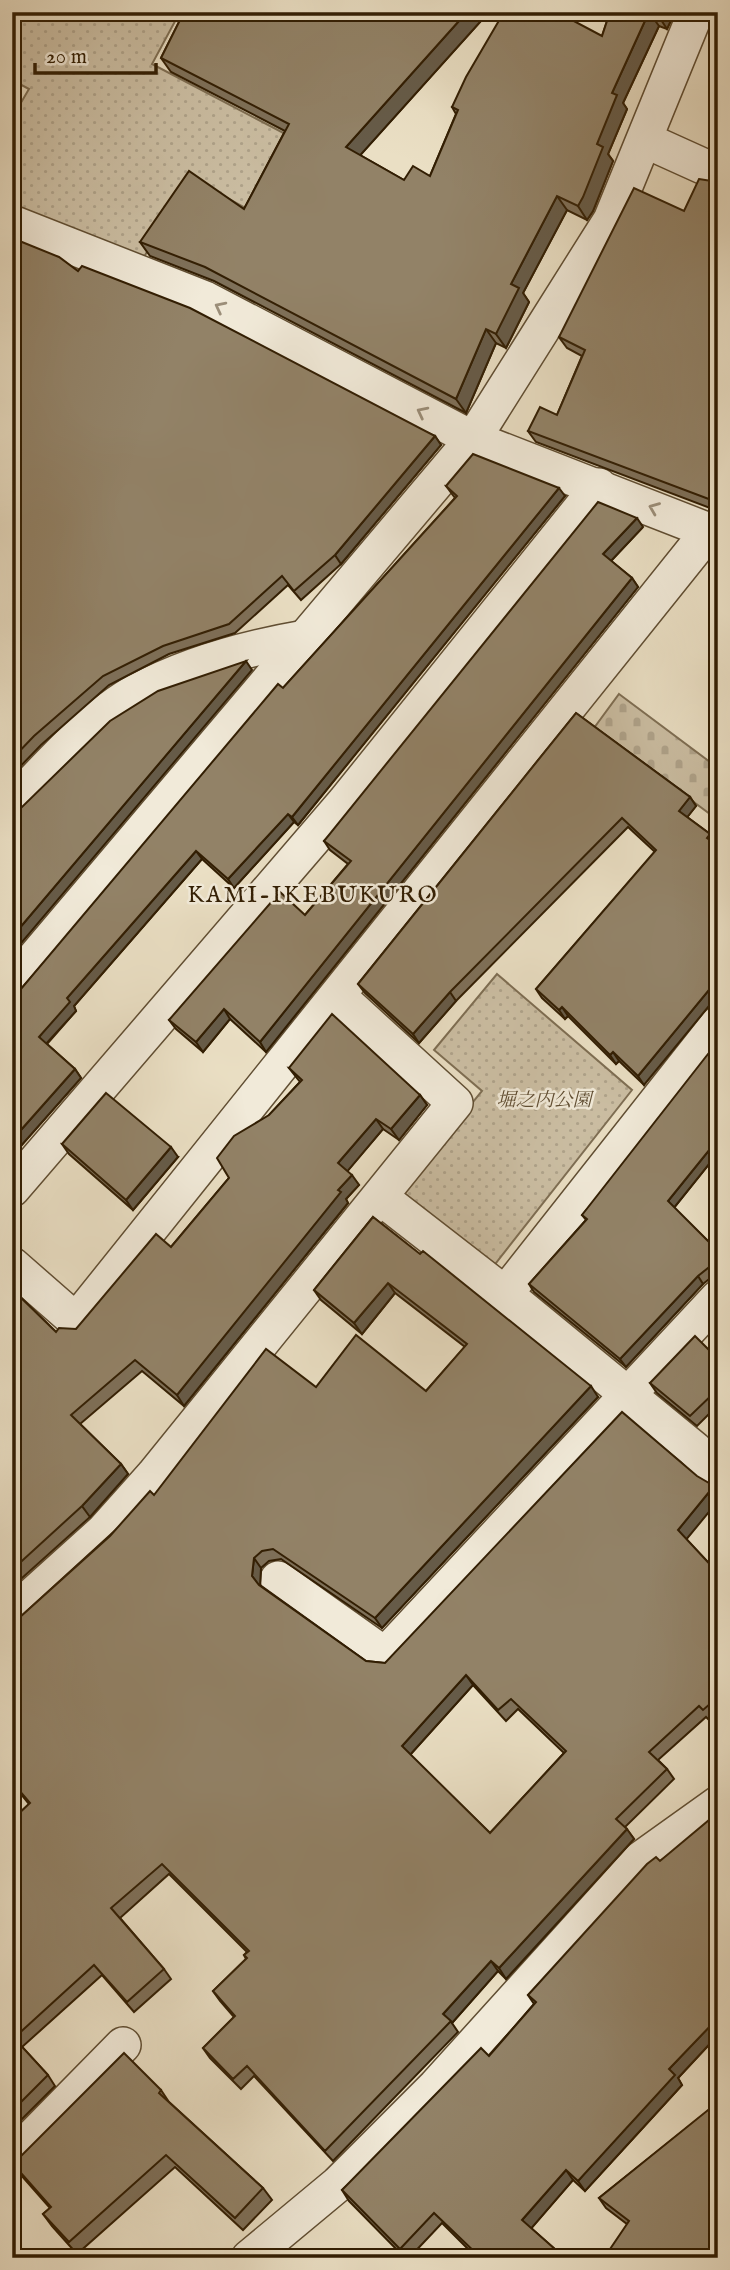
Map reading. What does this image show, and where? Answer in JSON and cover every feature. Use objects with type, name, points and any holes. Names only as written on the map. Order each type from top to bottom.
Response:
[{"type":"street","points":[[12,985],[474,439],[611,220],[696,12]]},
{"type":"street","points":[[645,140],[718,173]]},
{"type":"street","points":[[12,223],[205,299],[474,439],[713,531],[76,1321],[12,1265]]},
{"type":"street","points":[[12,1189],[345,802],[599,486]]},
{"type":"street","points":[[12,804],[74,740],[134,692],[241,650],[305,638]]},
{"type":"street","points":[[12,1614],[104,1531],[129,1503],[456,1103],[338,996]]},
{"type":"street","points":[[505,1294],[718,1024]]},
{"type":"street","points":[[380,1197],[505,1294],[718,1472]]},
{"type":"street","points":[[278,1578],[385,1655],[718,1298]]},
{"type":"street","points":[[249,2258],[338,2184],[436,2087],[641,1858],[718,1804]]},
{"type":"street","points":[[12,2158],[123,2045]]},
{"type":"green space","points":[[12,12],[180,12],[152,64],[295,139],[256,214],[188,176],[142,261],[12,207],[12,118],[29,89],[12,80]]},
{"type":"green space","points":[[619,694],[718,768],[718,820],[594,728]]},
{"type":"green space","name":"堀之内公園","points":[[497,974],[632,1090],[492,1268],[399,1193],[482,1091],[434,1050]]},
{"type":"building","points":[[184,12],[467,12],[346,147],[404,180],[413,166],[430,176],[458,110],[452,107],[466,77],[504,12],[557,12],[602,36],[610,12],[649,12],[612,93],[617,95],[597,144],[603,147],[583,197],[578,206],[557,196],[511,284],[519,288],[496,334],[486,329],[456,399],[205,267],[140,242],[189,171],[244,209],[289,124],[161,58]]},
{"type":"building","points":[[699,179],[718,182],[718,494],[714,501],[528,431],[540,407],[557,415],[585,350],[559,337],[634,188],[684,211]]},
{"type":"building","points":[[17,240],[59,257],[78,271],[82,266],[190,308],[435,436],[335,555],[294,591],[282,576],[229,624],[163,646],[103,676],[34,736],[12,759],[12,247]]},
{"type":"building","points":[[473,454],[559,488],[292,817],[288,814],[228,879],[196,851],[67,998],[70,1002],[39,1037],[75,1069],[12,1140],[12,995],[21,989],[278,684],[283,688],[457,496],[446,486]]},
{"type":"building","points":[[598,502],[637,518],[603,554],[632,578],[260,1042],[224,1009],[196,1042],[169,1020],[280,892],[305,915],[351,861],[324,841]]},
{"type":"building","points":[[246,661],[12,937],[12,812],[20,809],[110,721],[158,691]]},
{"type":"building","points":[[576,713],[690,797],[679,811],[710,834],[707,838],[718,846],[718,979],[638,1076],[613,1052],[610,1055],[562,1007],[559,1010],[536,989],[656,850],[622,818],[450,992],[413,1034],[358,984]]},
{"type":"building","points":[[332,1014],[420,1095],[391,1129],[376,1119],[338,1163],[352,1175],[338,1190],[341,1192],[177,1395],[135,1360],[71,1415],[121,1464],[82,1506],[12,1570],[12,1289],[56,1332],[59,1328],[76,1329],[156,1234],[171,1247],[229,1178],[217,1158],[234,1136],[269,1115],[302,1080],[289,1068]]},
{"type":"building","points":[[708,1054],[718,1061],[718,1146],[714,1144],[668,1201],[718,1251],[718,1260],[698,1276],[620,1359],[529,1284],[587,1219],[582,1215]]},
{"type":"building","points":[[106,1093],[171,1147],[126,1200],[62,1144]]},
{"type":"building","points":[[373,1217],[420,1254],[423,1251],[591,1386],[375,1618],[273,1549],[262,1551],[254,1558],[252,1576],[259,1585],[366,1661],[385,1663],[622,1412],[697,1476],[714,1486],[678,1530],[718,1573],[718,1697],[703,1710],[699,1706],[649,1752],[667,1769],[616,1819],[627,1829],[499,1968],[491,1961],[443,2014],[451,2021],[325,2151],[247,2066],[233,2079],[203,2048],[235,2016],[213,1991],[247,1958],[244,1955],[249,1951],[162,1864],[111,1908],[164,1969],[127,2002],[94,1965],[14,2038],[48,2075],[12,2111],[12,1820],[30,1803],[12,1782],[12,1622],[110,1536],[150,1491],[154,1495],[266,1349],[316,1387],[356,1335],[426,1391],[467,1344],[388,1283],[354,1323],[314,1290]],"holes":[[[466,1675],[498,1710],[511,1699],[566,1751],[490,1833],[402,1746]]]},
{"type":"building","points":[[695,1336],[718,1359],[718,1389],[690,1416],[650,1383]]},
{"type":"building","points":[[715,1815],[718,1819],[718,2025],[714,2022],[669,2069],[675,2075],[578,2181],[566,2170],[522,2220],[565,2258],[481,2258],[434,2213],[400,2249],[342,2190],[481,2048],[489,2056],[536,2002],[528,1995],[647,1864],[656,1857],[660,1861]]},
{"type":"building","points":[[124,2053],[161,2090],[159,2093],[263,2188],[235,2218],[166,2155],[69,2242],[43,2214],[51,2207],[13,2164]]},
{"type":"building","points":[[718,2102],[718,2258],[604,2258],[629,2221],[599,2198]]},
{"type":"district","name":"KAMI-IKEBUKURO","points":[[313,894]]}]
